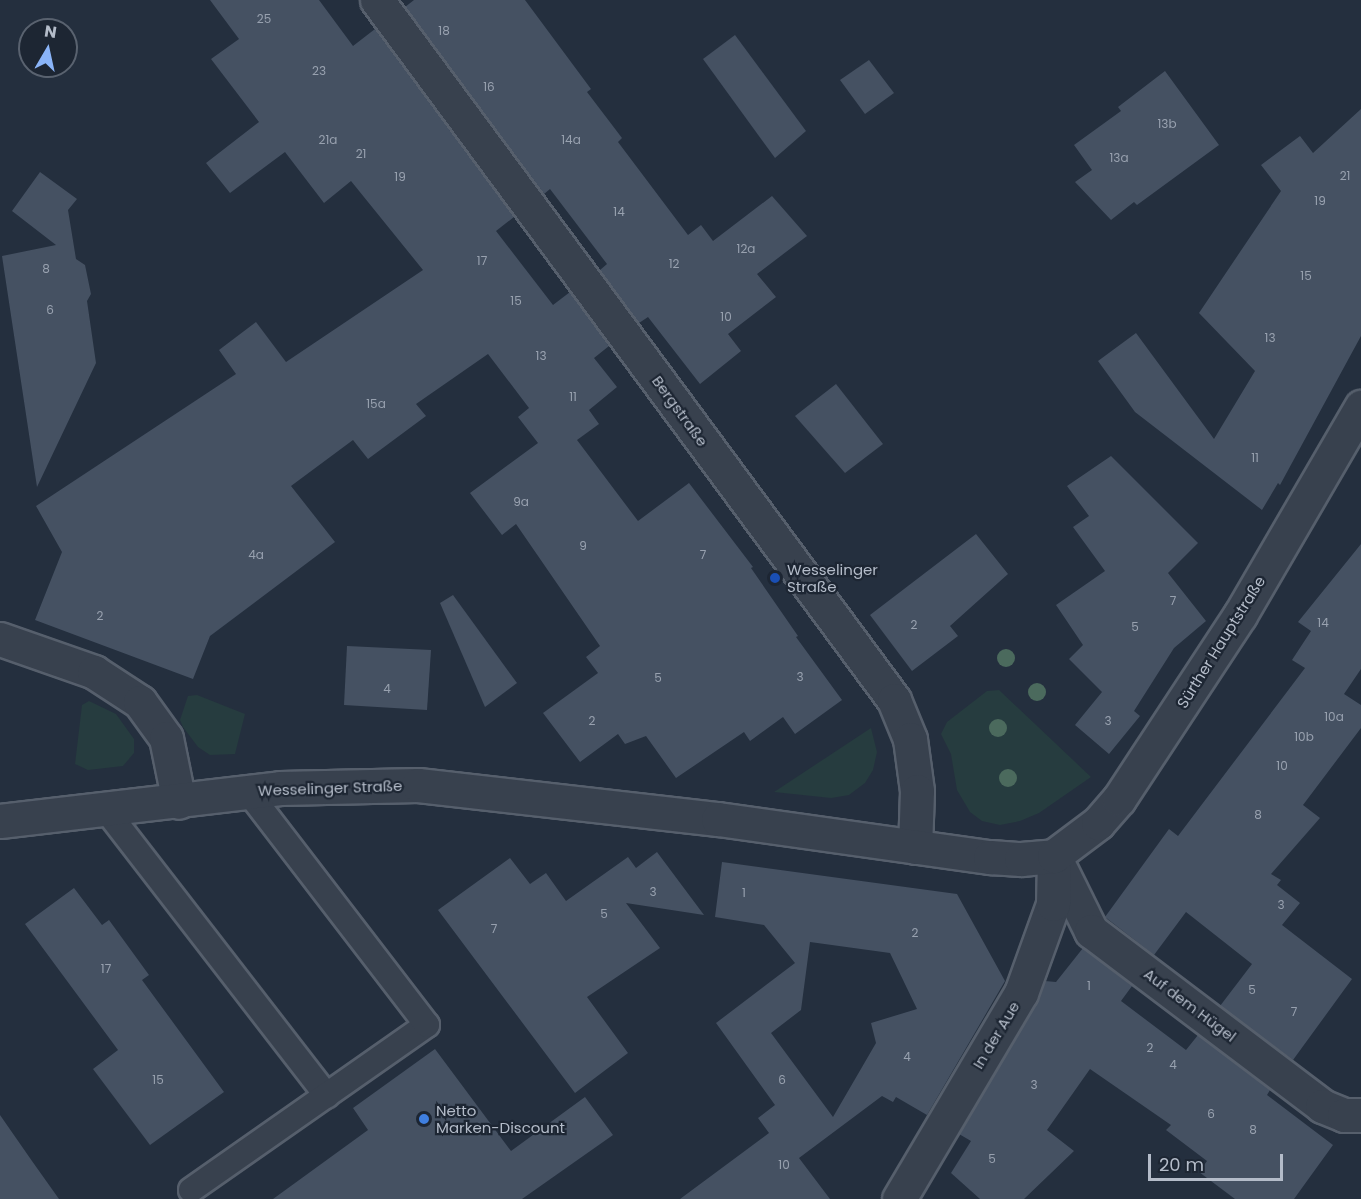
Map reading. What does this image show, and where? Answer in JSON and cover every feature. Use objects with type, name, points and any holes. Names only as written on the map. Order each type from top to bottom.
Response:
[{"type":"street","name":"Bergstraße","points":[[377,0],[894,700],[910,739],[917,791],[915,847]]},
{"type":"street","name":"Sürther Hauptstraße","points":[[1054,856],[1098,824],[1119,799],[1240,615],[1361,407]]},
{"type":"street","points":[[0,639],[94,672],[140,702],[166,738],[179,802]]},
{"type":"street","name":"Wesselinger Straße","points":[[0,821],[179,802],[248,792],[347,785],[418,785],[718,819],[915,847],[1021,859],[1054,856]]},
{"type":"street","name":"Auf dem Hügel","points":[[1054,856],[1091,931],[1322,1106],[1344,1115],[1361,1115]]},
{"type":"street","name":"In der Aue","points":[[899,1199],[1021,993],[1053,904],[1054,856]]},
{"type":"lane","points":[[192,1190],[427,1025],[248,792]]},
{"type":"lane","points":[[106,810],[327,1096]]},
{"type":"green space","points":[[999,690],[1091,777],[1039,813],[1020,821],[1000,825],[982,821],[970,812],[957,790],[951,754],[941,734],[947,722],[987,691]]},
{"type":"green space","points":[[197,695],[245,714],[235,754],[210,755],[198,747],[183,727],[180,720],[188,696]]},
{"type":"green space","points":[[89,701],[116,714],[134,739],[134,753],[123,766],[88,770],[75,764],[82,705]]},
{"type":"green space","points":[[871,728],[877,752],[873,770],[865,783],[849,795],[831,798],[774,792]]},
{"type":"building","points":[[210,0],[319,0],[353,46],[375,29],[514,217],[496,231],[553,305],[570,292],[609,346],[594,358],[617,387],[589,410],[599,424],[577,440],[638,521],[689,483],[753,567],[751,568],[798,636],[796,637],[842,700],[795,734],[783,717],[750,741],[744,732],[676,778],[646,736],[625,744],[618,734],[580,762],[543,713],[598,673],[586,657],[600,646],[516,524],[502,535],[470,493],[538,443],[518,417],[529,408],[488,354],[416,404],[426,416],[368,459],[353,440],[291,486],[335,542],[210,636],[193,679],[35,620],[62,552],[36,506],[236,374],[219,350],[256,322],[286,362],[423,270],[351,181],[324,203],[285,152],[230,193],[206,163],[259,122],[211,59],[239,39]]},
{"type":"building","points":[[414,0],[525,0],[591,89],[587,92],[622,138],[618,142],[688,235],[701,225],[713,241],[772,196],[807,236],[757,274],[776,297],[728,334],[741,351],[700,384],[648,317],[639,323],[600,270],[607,264],[550,189],[544,194],[405,7]]},
{"type":"building","points":[[735,35],[806,131],[775,158],[703,59]]},
{"type":"building","points":[[869,60],[894,93],[865,114],[840,80]]},
{"type":"building","points":[[1165,71],[1219,145],[1137,205],[1134,202],[1111,220],[1075,182],[1092,170],[1074,145],[1121,111],[1118,107]]},
{"type":"building","points":[[1361,109],[1361,336],[1280,485],[1278,483],[1262,510],[1135,412],[1098,361],[1136,333],[1214,439],[1255,371],[1199,313],[1281,191],[1261,165],[1300,136],[1313,153]]},
{"type":"building","points":[[40,172],[77,199],[68,210],[76,259],[85,265],[91,294],[87,301],[96,363],[37,487],[2,256],[56,245],[12,211]]},
{"type":"building","points":[[836,384],[883,444],[845,473],[795,416]]},
{"type":"building","points":[[1111,456],[1198,543],[1168,573],[1206,621],[1174,648],[1134,711],[1140,716],[1109,754],[1075,725],[1102,692],[1069,659],[1083,645],[1056,605],[1105,571],[1073,527],[1089,516],[1067,486]]},
{"type":"building","points":[[976,534],[1008,574],[950,626],[958,636],[912,671],[870,615]]},
{"type":"building","points":[[1361,544],[1361,669],[1344,694],[1361,705],[1361,728],[1303,805],[1320,818],[1271,874],[1281,880],[1277,885],[1300,903],[1282,925],[1352,979],[1293,1060],[1220,1006],[1252,964],[1186,912],[1154,955],[1105,917],[1169,829],[1178,836],[1305,668],[1292,660],[1311,631],[1298,622]]},
{"type":"building","points":[[453,595],[517,683],[485,707],[440,603]]},
{"type":"building","points":[[347,646],[431,650],[427,710],[344,705]]},
{"type":"building","points":[[657,852],[704,915],[626,903],[660,948],[587,997],[628,1053],[575,1093],[438,910],[510,858],[530,884],[546,873],[566,901],[628,857],[636,868]]},
{"type":"building","points":[[722,862],[957,894],[1005,981],[927,1115],[896,1097],[893,1102],[882,1096],[799,1158],[830,1199],[680,1199],[769,1133],[758,1118],[775,1105],[716,1023],[795,963],[764,925],[715,917]],"holes":[[[810,942],[890,953],[917,1009],[871,1023],[876,1043],[833,1117],[771,1033],[801,1010]]]},
{"type":"building","points":[[74,888],[102,925],[109,920],[149,975],[142,980],[224,1092],[150,1145],[93,1069],[118,1050],[25,924]]},
{"type":"building","points":[[1083,948],[1132,986],[1121,1001],[1186,1050],[1198,1035],[1270,1090],[1267,1095],[1333,1145],[1294,1199],[1235,1199],[1199,1172],[1207,1161],[1166,1130],[1171,1125],[1090,1069],[1047,1130],[1074,1151],[1024,1199],[980,1199],[951,1173],[971,1141],[959,1134],[1037,1003],[1045,981],[1056,982]]},
{"type":"building","name":"Netto Marken-Discount","points":[[435,1049],[511,1151],[585,1097],[613,1135],[522,1199],[273,1199],[368,1130],[353,1108]]},
{"type":"building","points":[[0,1115],[32,1161],[59,1199],[0,1199]]},
{"type":"place","name":"Wesselinger Straße","points":[[775,578]]},
{"type":"place","name":"Netto Marken-Discount","points":[[424,1119]]}]
